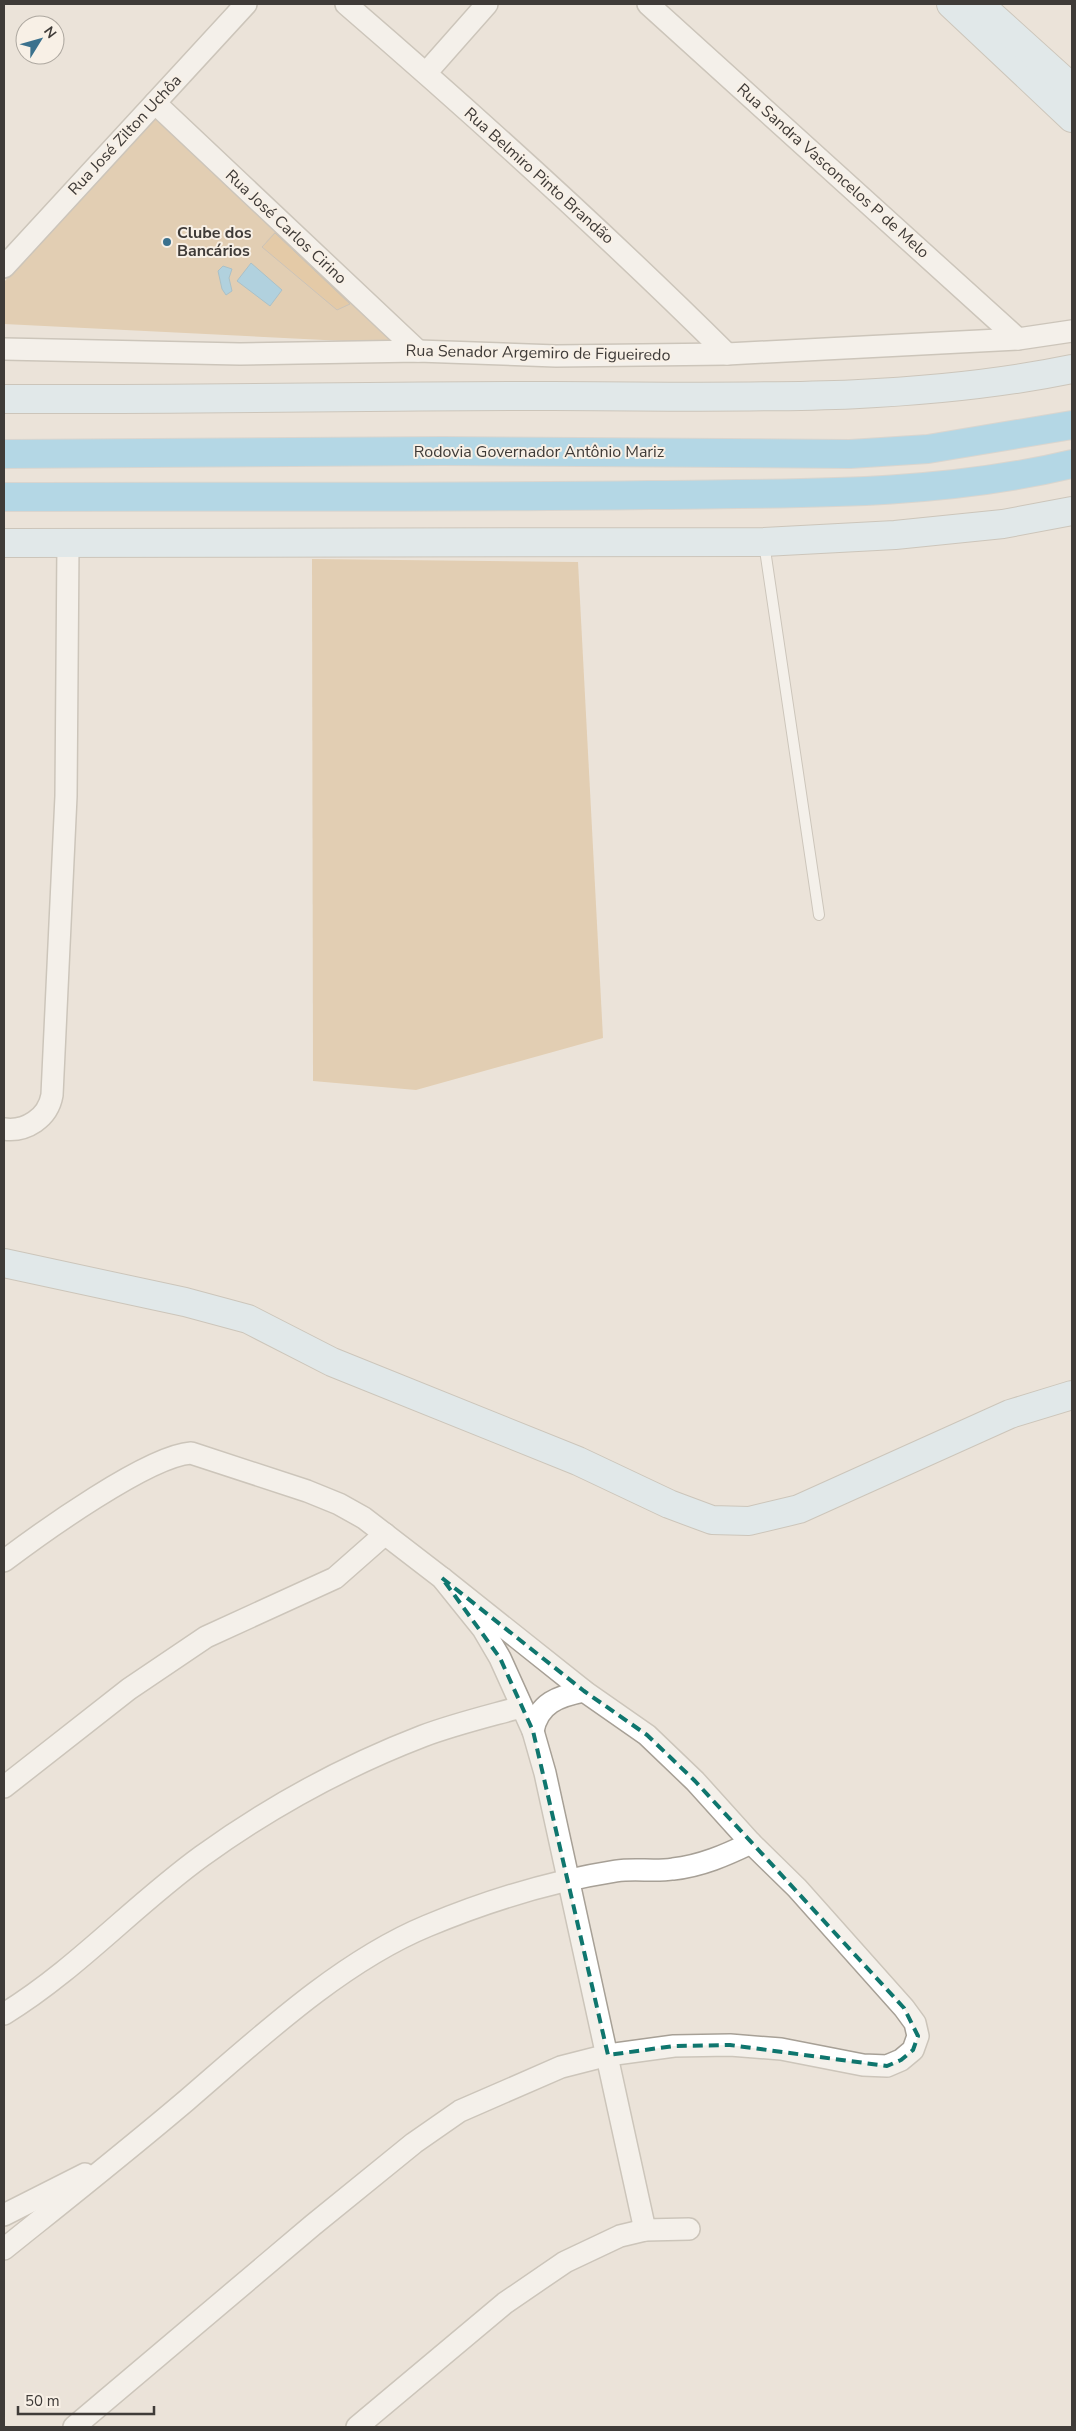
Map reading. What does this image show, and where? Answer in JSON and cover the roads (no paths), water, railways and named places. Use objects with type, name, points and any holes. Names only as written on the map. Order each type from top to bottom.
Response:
[{"type":"highway","name":"Rodovia Governador Antônio Mariz","points":[[4,454],[189,451],[850,454],[928,449],[1072,425]]},
{"type":"highway","points":[[4,497],[433,497],[857,492],[987,480],[1072,464]]},
{"type":"street","name":"Rua José Zilton Uchôa","points":[[4,267],[246,4]]},
{"type":"street","name":"Rua Belmiro Pinto Brandão","points":[[346,4],[426,73],[650,278],[727,354]]},
{"type":"street","points":[[426,73],[486,4]]},
{"type":"street","name":"Rua Sandra Vasconcelos P de Melo","points":[[651,4],[1018,339]]},
{"type":"street","points":[[959,4],[1072,88]]},
{"type":"street","points":[[959,4],[1072,118]]},
{"type":"street","name":"Rua José Carlos Cirino","points":[[155,103],[418,351]]},
{"type":"street","name":"Rua Senador Argemiro de Figueiredo","points":[[4,349],[240,354],[418,351],[556,356],[727,354],[1018,339],[1072,331]]},
{"type":"street","points":[[4,399],[789,396],[941,390],[1029,378],[1072,369]]},
{"type":"street","points":[[4,544],[764,542],[895,535],[1002,524],[1072,511]]},
{"type":"street","points":[[4,1130],[13,1130],[32,1124],[48,1108],[52,1095],[66,796],[68,544]]},
{"type":"street","points":[[4,1263],[185,1302],[248,1319],[332,1362],[578,1461],[668,1504],[712,1520],[749,1521],[799,1509],[1010,1414],[1072,1395]]},
{"type":"street","points":[[4,1561],[28,1542],[112,1488],[158,1462],[181,1453],[197,1453],[339,1504],[385,1534],[584,1691],[647,1735],[695,1781],[751,1843],[797,1888],[904,2008],[915,2023],[918,2036],[913,2050],[902,2060],[887,2066],[863,2066],[781,2049],[730,2045],[674,2046],[608,2055],[561,2067],[452,2116],[414,2143],[312,2226],[74,2427]]},
{"type":"street","points":[[4,1787],[129,1689],[206,1637],[335,1578],[385,1534]]},
{"type":"street","points":[[442,1578],[483,1629],[500,1658],[533,1731],[570,1880],[578,1929],[608,2055],[645,2230]]},
{"type":"street","points":[[533,1731],[535,1720],[546,1704],[564,1695],[584,1691]]},
{"type":"street","points":[[4,2014],[68,1968],[201,1856],[279,1805],[349,1767],[425,1735],[521,1707]]},
{"type":"street","points":[[4,2250],[121,2156],[271,2028],[330,1983],[386,1945],[427,1926],[520,1893],[618,1870],[673,1869],[708,1862],[751,1843]]},
{"type":"street","points":[[4,2215],[121,2156]]},
{"type":"street","points":[[357,2427],[506,2302],[565,2262],[620,2236],[645,2230],[689,2229]]},
{"type":"lane","points":[[764,542],[819,915]]},
{"type":"water","points":[[251,263],[282,290],[270,306],[237,281]]},
{"type":"water","points":[[223,266],[232,269],[229,278],[232,291],[226,295],[222,289],[218,271]]},
{"type":"place","name":"Clube dos Bancários","points":[[167,242]]}]
